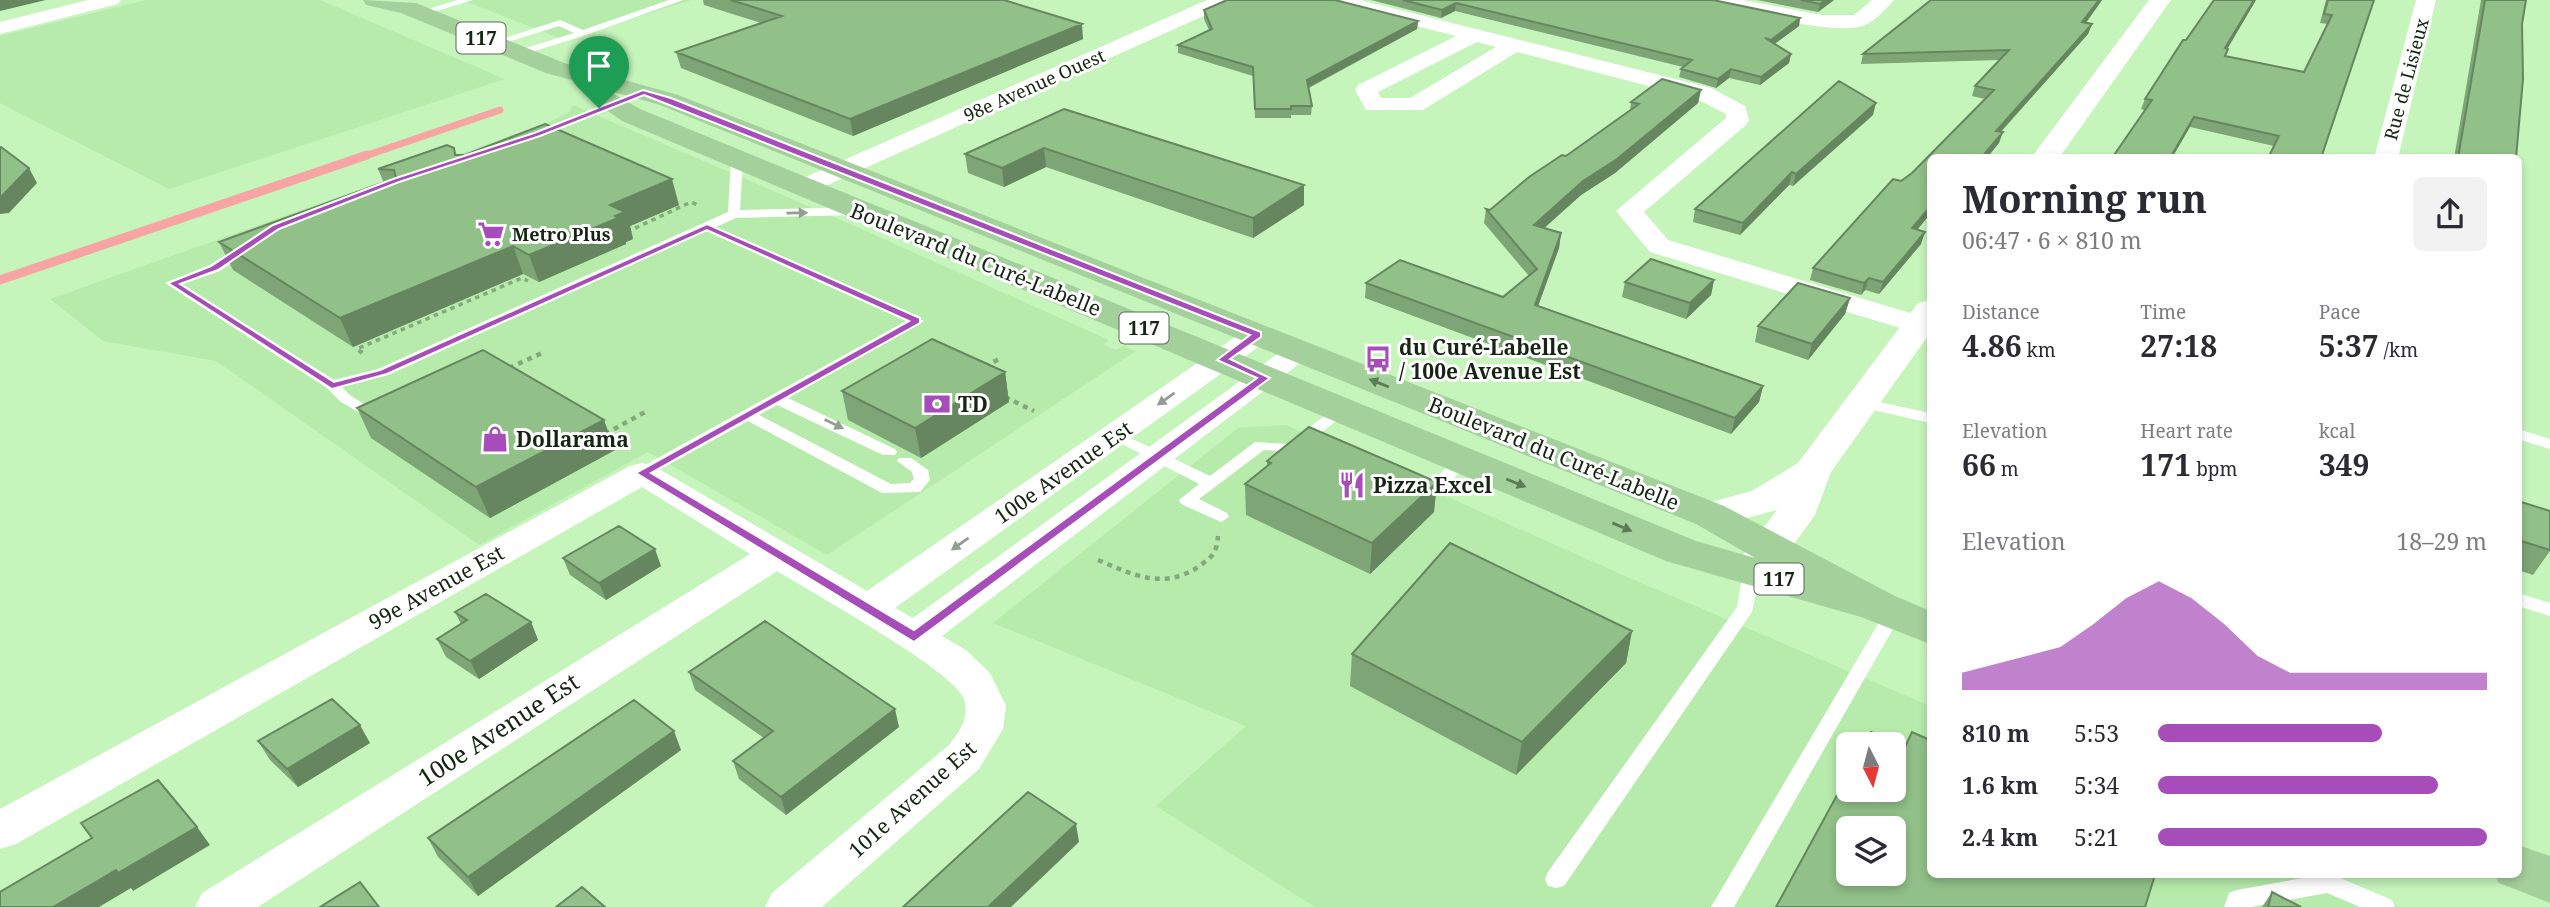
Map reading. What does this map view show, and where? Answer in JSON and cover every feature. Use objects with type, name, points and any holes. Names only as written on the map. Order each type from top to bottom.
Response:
[{"type":"main road","name":"Boulevard du Curé-Labelle","points":[[397,4],[555,68],[643,93],[844,169],[1710,515],[1761,559]]},
{"type":"main road","name":"Boulevard du Curé-Labelle","points":[[555,68],[631,115],[1265,378],[1337,425],[1463,461],[1681,551],[1761,559],[1900,616]]},
{"type":"main road","points":[[2522,869],[2550,880]]},
{"type":"street","points":[[0,28],[111,0]]},
{"type":"street","name":"98e Avenue Ouest","points":[[803,187],[1223,0]]},
{"type":"street","points":[[1338,0],[1703,93],[1737,111],[1738,120],[1629,211],[1659,246],[1925,318],[1812,471],[1801,506],[1761,559]]},
{"type":"street","points":[[1713,0],[1822,21],[1859,20],[1884,0]]},
{"type":"street","points":[[2048,154],[2160,0]]},
{"type":"street","name":"Rue de Lisieux","points":[[2387,154],[2426,0]]},
{"type":"street","points":[[1473,36],[1366,90],[1374,105],[1415,105],[1512,46]]},
{"type":"street","name":"100e Avenue Est","points":[[868,609],[1258,334]]},
{"type":"street","points":[[914,637],[1300,351]]},
{"type":"street","points":[[637,462],[868,609]]},
{"type":"street","name":"99e Avenue Est","points":[[0,831],[637,462]]},
{"type":"street","points":[[1710,515],[1766,500],[1812,471]]},
{"type":"street","name":"100e Avenue Est","points":[[219,907],[778,554]]},
{"type":"street","name":"101e Avenue Est","points":[[789,907],[943,777],[964,757],[983,732],[986,709],[980,688],[952,660],[868,609]]},
{"type":"lane","points":[[397,4],[468,0]]},
{"type":"lane","points":[[519,53],[678,0]]},
{"type":"lane","points":[[495,43],[560,23],[583,33]]},
{"type":"lane","points":[[518,141],[643,93]]},
{"type":"lane","points":[[734,214],[737,160]]},
{"type":"lane","points":[[332,386],[383,372],[734,214],[859,211]]},
{"type":"lane","points":[[637,462],[748,415],[917,321],[707,227]]},
{"type":"lane","points":[[255,247],[215,268],[172,283],[332,386],[346,399],[382,422]]},
{"type":"lane","points":[[777,399],[889,452]]},
{"type":"lane","points":[[1861,403],[1927,417]]},
{"type":"lane","points":[[748,415],[873,484],[897,491],[920,485],[920,470],[905,461]]},
{"type":"lane","points":[[1313,432],[1337,425]]},
{"type":"lane","points":[[1221,517],[1187,500],[1261,445],[1291,449],[1313,432],[1337,425]]},
{"type":"lane","points":[[1115,436],[1211,482]]},
{"type":"lane","points":[[2522,436],[2550,444]]},
{"type":"lane","points":[[1405,472],[1436,486],[1463,461]]},
{"type":"lane","points":[[1556,879],[1746,608],[1761,559]]},
{"type":"lane","points":[[2522,600],[2550,610]]},
{"type":"lane","points":[[1722,907],[1900,616]]},
{"type":"lane","points":[[2235,907],[2237,900],[2329,879],[2384,907]]},
{"type":"path","points":[[498,373],[542,353]]},
{"type":"path","points":[[975,373],[999,359]]},
{"type":"path","points":[[1000,395],[1034,411]]},
{"type":"path","points":[[604,434],[647,411]]},
{"type":"path","points":[[593,428],[637,462]]},
{"type":"path","points":[[1098,560],[1154,582],[1170,581],[1212,557],[1218,545],[1221,517]]},
{"type":"shaded area","points":[[146,0],[320,0],[505,79],[169,189],[0,103],[0,36]]},
{"type":"shaded area","points":[[462,0],[691,0],[564,40]]},
{"type":"shaded area","points":[[573,105],[857,227],[1109,340],[1103,345],[1116,350],[1123,346],[1136,351],[827,555],[648,452],[479,545],[216,361],[103,341],[50,299],[547,123],[568,113]]},
{"type":"shaded area","points":[[1286,425],[1625,576],[1927,705],[1927,878],[2332,878],[2400,907],[1315,907],[1156,806],[1246,726],[993,623],[1238,428]]},
{"type":"building","points":[[731,0],[1004,0],[1082,24],[850,119],[676,52],[782,16]]},
{"type":"building","points":[[1227,0],[1335,0],[1418,21],[1307,80],[1312,106],[1255,109],[1253,67],[1178,45],[1212,29],[1204,10]]},
{"type":"building","points":[[1403,0],[1713,0],[1800,18],[1771,40],[1765,38],[1791,54],[1761,77],[1731,69],[1718,79],[1681,69],[1692,60],[1456,3],[1442,10]]},
{"type":"building","points":[[1801,0],[1825,0],[1820,4]]},
{"type":"building","points":[[1931,0],[2099,0],[2082,22],[2092,24],[1996,131],[2003,132],[1984,154],[1931,154],[1994,90],[1975,86],[2009,50],[1863,54]]},
{"type":"building","points":[[2214,0],[2254,0],[2225,48],[2228,49],[2225,56],[2304,72],[2332,15],[2324,14],[2328,0],[2374,0],[2322,154],[2270,154],[2279,136],[2194,117],[2172,154],[2115,154],[2152,100],[2145,99],[2183,40],[2186,40]]},
{"type":"building","points":[[2485,0],[2526,0],[2522,24],[2523,79],[2516,154],[2459,154]]},
{"type":"building","points":[[1662,79],[1701,90],[1617,159],[1583,181],[1534,225],[1561,233],[1535,305],[1763,386],[1735,418],[1366,283],[1400,260],[1503,297],[1537,269],[1486,209],[1490,210],[1529,177],[1562,155],[1566,156],[1639,104],[1631,102]]},
{"type":"building","points":[[1839,81],[1876,103],[1796,174],[1792,172],[1743,223],[1695,209]]},
{"type":"building","points":[[1064,109],[1304,185],[1253,218],[1044,148],[1002,168],[965,154]]},
{"type":"building","points":[[545,124],[672,179],[610,205],[625,212],[615,216],[618,218],[529,255],[513,246],[340,318],[219,242],[396,178],[394,170],[378,169],[447,145],[454,148],[455,155],[465,155]]},
{"type":"building","points":[[0,148],[29,168],[0,198]]},
{"type":"building","points":[[1927,158],[1927,210],[1912,228],[1925,232],[1883,282],[1869,278],[1864,283],[1813,268],[1893,179],[1901,181]]},
{"type":"building","points":[[1651,259],[1714,280],[1690,303],[1625,282]]},
{"type":"building","points":[[1798,283],[1850,298],[1812,344],[1758,326]]},
{"type":"building","points":[[932,339],[1005,372],[915,428],[842,391]]},
{"type":"building","points":[[483,350],[604,420],[476,487],[357,408]]},
{"type":"building","points":[[1309,427],[1437,482],[1372,543],[1245,484],[1271,463],[1267,461]]},
{"type":"building","points":[[2522,502],[2550,511],[2550,550],[2522,541]]},
{"type":"building","points":[[619,526],[655,549],[599,583],[563,558]]},
{"type":"building","points":[[1450,543],[1632,631],[1522,742],[1352,654]]},
{"type":"building","points":[[486,594],[531,622],[470,661],[437,639],[467,620],[455,612]]},
{"type":"building","points":[[765,621],[895,709],[781,797],[733,761],[773,731],[689,672]]},
{"type":"building","points":[[332,699],[360,725],[287,769],[258,741]]},
{"type":"building","points":[[634,700],[674,731],[468,877],[428,838]]},
{"type":"building","points":[[1912,732],[1927,739],[1927,878],[2154,878],[2145,907],[1776,907],[1836,797],[1836,802],[1906,802],[1906,745]]},
{"type":"building","points":[[158,780],[197,827],[53,907],[0,907],[0,892],[92,838],[81,823]]},
{"type":"building","points":[[1028,792],[1076,824],[988,907],[903,907]]},
{"type":"building","points":[[360,882],[379,907],[320,907]]},
{"type":"building","points":[[582,887],[605,907],[556,907]]},
{"type":"building","points":[[2272,892],[2301,907],[2268,907]]},
{"type":"waterway","points":[[362,157],[500,110]]},
{"type":"waterway","points":[[0,280],[367,155]]},
{"type":"place","name":"Metro Plus","points":[[491,234]]},
{"type":"place","name":"du Curé-Labelle / 100e Avenue Est","points":[[1378,359]]},
{"type":"place","name":"TD","points":[[937,404]]},
{"type":"place","name":"Dollarama","points":[[495,439]]},
{"type":"place","name":"Pizza Excel","points":[[1352,485]]},
{"type":"route","points":[[643,93],[668,100],[1258,334],[1222,360],[1265,378],[914,637],[642,473],[917,321],[707,227],[383,372],[332,386],[172,283],[215,268],[276,227],[396,180],[425,173],[537,134],[599,108],[643,93]]}]
